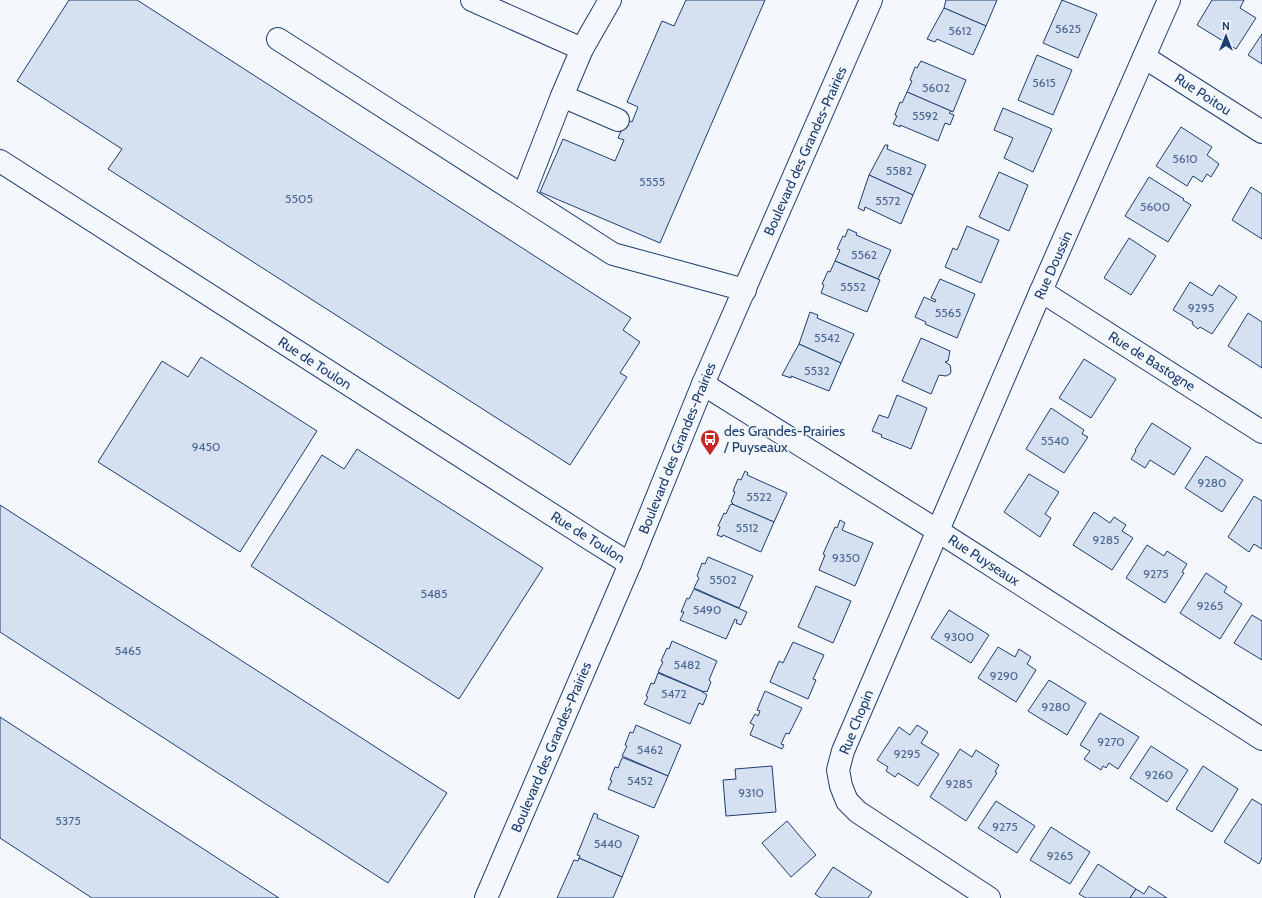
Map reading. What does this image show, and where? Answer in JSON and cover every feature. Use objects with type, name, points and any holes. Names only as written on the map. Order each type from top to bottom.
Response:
[{"type":"street","points":[[472,0],[582,49]]},
{"type":"street","points":[[523,196],[582,49],[610,0]]},
{"type":"street","name":"Boulevard des Grandes-Prairies","points":[[486,898],[630,564],[703,384],[871,0]]},
{"type":"street","name":"Rue Doussin","points":[[938,531],[1041,291],[1169,0]]},
{"type":"street","points":[[278,39],[613,254],[744,290]]},
{"type":"street","name":"Rue Poitou","points":[[1144,56],[1262,132]]},
{"type":"street","points":[[562,96],[618,120]]},
{"type":"street","name":"Rue de Toulon","points":[[0,160],[590,540],[630,564]]},
{"type":"street","name":"Rue de Bastogne","points":[[1041,291],[1262,432]]},
{"type":"street","name":"Rue Puyseaux","points":[[703,384],[938,531],[1262,739]]},
{"type":"street","name":"Rue Chopin","points":[[938,531],[843,751],[838,770],[841,786],[847,801],[858,812],[989,898]]},
{"type":"building","points":[[69,0],[137,0],[631,318],[623,330],[640,342],[620,373],[627,377],[570,465],[108,169],[122,149],[17,81]]},
{"type":"building","points":[[686,0],[765,0],[660,243],[540,192],[563,139],[615,161],[624,140],[618,138],[626,119],[632,122],[638,107],[627,102],[662,21],[674,26]]},
{"type":"building","points":[[946,0],[997,0],[986,26],[944,8]]},
{"type":"building","points":[[1062,0],[1097,14],[1078,58],[1043,43]]},
{"type":"building","points":[[1212,0],[1244,0],[1240,8],[1256,18],[1236,49],[1197,25]]},
{"type":"building","points":[[944,8],[986,26],[973,55],[937,39],[935,42],[927,39]]},
{"type":"building","points":[[1262,34],[1262,64],[1248,55]]},
{"type":"building","points":[[1037,55],[1072,70],[1053,115],[1018,100]]},
{"type":"building","points":[[921,61],[966,80],[953,112],[907,92],[912,81],[910,80],[915,67],[917,68]]},
{"type":"building","points":[[907,92],[951,111],[949,113],[954,115],[950,125],[945,123],[938,141],[900,125],[900,127],[893,124],[897,116],[895,115],[900,102],[902,103]]},
{"type":"building","points":[[1003,108],[1052,129],[1033,172],[1004,158],[1013,138],[994,130]]},
{"type":"building","points":[[1181,127],[1212,147],[1207,155],[1219,164],[1211,177],[1207,174],[1202,182],[1193,176],[1187,186],[1156,166]]},
{"type":"building","points":[[885,145],[888,145],[887,149],[926,165],[913,195],[869,175]]},
{"type":"building","points":[[999,172],[1028,185],[1009,231],[979,217]]},
{"type":"building","points":[[869,175],[913,195],[901,224],[865,207],[864,211],[858,208]]},
{"type":"building","points":[[1149,177],[1191,205],[1168,242],[1125,216]]},
{"type":"building","points":[[1251,187],[1262,194],[1262,239],[1232,220]]},
{"type":"building","points":[[967,226],[999,240],[981,283],[945,267],[953,248],[957,250]]},
{"type":"building","points":[[848,229],[857,233],[856,235],[891,250],[878,279],[835,261],[840,250],[837,249],[843,236],[845,237]]},
{"type":"building","points":[[1129,238],[1156,256],[1131,295],[1104,278]]},
{"type":"building","points":[[835,261],[880,280],[867,312],[821,293],[824,285],[822,284]]},
{"type":"building","points":[[940,279],[975,294],[957,338],[925,324],[926,322],[915,317],[924,297],[935,302],[936,300],[931,298]]},
{"type":"building","points":[[1190,282],[1212,296],[1219,285],[1237,297],[1212,334],[1200,327],[1198,329],[1192,324],[1193,322],[1173,310]]},
{"type":"building","points":[[810,312],[818,315],[817,318],[854,334],[841,363],[799,344]]},
{"type":"building","points":[[1248,313],[1262,322],[1262,368],[1228,346]]},
{"type":"building","points":[[921,338],[950,351],[948,361],[945,362],[950,365],[950,374],[946,376],[939,375],[931,394],[902,381]]},
{"type":"building","points":[[799,344],[841,363],[829,391],[791,376],[791,378],[782,375]]},
{"type":"building","points":[[201,357],[317,431],[240,552],[98,462],[162,361],[188,377]]},
{"type":"building","points":[[1084,359],[1116,379],[1091,418],[1059,398]]},
{"type":"building","points":[[897,395],[927,408],[911,449],[881,437],[882,435],[872,431],[879,415],[888,418]]},
{"type":"building","points":[[1051,408],[1084,430],[1082,434],[1088,437],[1064,473],[1026,449]]},
{"type":"building","points":[[1152,423],[1191,448],[1174,475],[1150,460],[1145,468],[1131,459]]},
{"type":"building","points":[[357,449],[543,568],[459,699],[251,566],[322,455],[344,469]]},
{"type":"building","points":[[1206,456],[1243,480],[1222,512],[1185,488]]},
{"type":"building","points":[[745,471],[748,473],[747,475],[787,493],[774,522],[732,504],[733,503],[731,502],[735,492],[733,491],[738,479],[741,480]]},
{"type":"building","points":[[1029,474],[1059,492],[1045,514],[1051,518],[1040,537],[1004,512]]},
{"type":"building","points":[[1254,496],[1262,501],[1262,549],[1254,544],[1249,552],[1228,537]]},
{"type":"building","points":[[732,504],[774,522],[761,552],[723,535],[722,537],[717,535],[720,527],[718,526],[724,513],[726,514],[730,505]]},
{"type":"building","points":[[0,505],[447,793],[388,883],[0,632]]},
{"type":"building","points":[[1094,512],[1110,523],[1114,517],[1126,525],[1122,531],[1133,538],[1112,570],[1073,545]]},
{"type":"building","points":[[840,520],[845,523],[842,530],[873,543],[855,586],[819,570],[825,555],[823,554],[835,527],[837,528]]},
{"type":"building","points":[[1147,545],[1164,556],[1167,551],[1187,564],[1182,572],[1184,573],[1165,603],[1126,578]]},
{"type":"building","points":[[708,557],[753,576],[739,608],[694,588],[699,578],[697,576],[702,563],[705,564]]},
{"type":"building","points":[[1206,573],[1227,587],[1224,592],[1242,604],[1220,639],[1180,613]]},
{"type":"building","points":[[816,586],[851,601],[833,643],[798,627]]},
{"type":"building","points":[[694,589],[747,612],[741,625],[736,623],[737,620],[735,619],[726,639],[680,620],[684,612],[681,612],[687,598],[689,599]]},
{"type":"building","points":[[949,610],[989,635],[971,663],[931,638]]},
{"type":"building","points":[[1252,615],[1262,621],[1262,660],[1234,643]]},
{"type":"building","points":[[672,641],[717,661],[709,680],[711,682],[707,692],[658,672],[663,662],[661,661],[667,648],[669,649]]},
{"type":"building","points":[[793,642],[824,655],[813,679],[816,680],[808,699],[770,682],[779,661],[783,663]]},
{"type":"building","points":[[998,647],[1015,657],[1019,649],[1031,657],[1027,664],[1036,670],[1016,702],[978,678]]},
{"type":"building","points":[[658,673],[707,695],[703,705],[699,703],[690,724],[644,704],[648,697],[646,696],[651,683],[654,684]]},
{"type":"building","points":[[1049,680],[1086,703],[1067,735],[1028,711]]},
{"type":"building","points":[[765,691],[802,708],[789,734],[786,733],[781,744],[784,745],[782,749],[750,735],[754,725],[750,723],[755,714],[758,716],[760,711],[757,710]]},
{"type":"building","points":[[1100,713],[1139,737],[1118,769],[1109,763],[1106,768],[1103,766],[1101,770],[1084,759],[1090,751],[1080,745]]},
{"type":"building","points":[[0,717],[279,898],[92,898],[0,838]]},
{"type":"building","points":[[636,725],[681,745],[668,776],[622,756],[627,746],[625,745],[630,732],[633,733]]},
{"type":"building","points":[[917,725],[928,732],[921,743],[939,754],[918,786],[898,773],[895,777],[886,771],[888,767],[877,760],[899,727],[910,735]]},
{"type":"building","points":[[1151,746],[1188,770],[1167,802],[1130,778]]},
{"type":"building","points":[[960,749],[972,757],[976,750],[999,765],[995,772],[997,773],[966,821],[930,797]]},
{"type":"building","points":[[622,758],[668,776],[654,808],[608,789],[612,781],[610,780],[615,767],[618,768]]},
{"type":"building","points":[[772,766],[776,812],[726,816],[723,780],[736,779],[735,769]]},
{"type":"building","points":[[1203,766],[1238,789],[1212,832],[1176,809]]},
{"type":"building","points":[[1252,799],[1262,805],[1262,858],[1259,864],[1224,842]]},
{"type":"building","points":[[996,801],[1035,826],[1017,853],[978,828]]},
{"type":"building","points":[[594,813],[598,815],[597,818],[639,836],[622,877],[579,858],[580,856],[577,855]]},
{"type":"building","points":[[787,821],[816,855],[791,877],[762,843]]},
{"type":"building","points":[[1051,827],[1090,852],[1070,884],[1030,860]]},
{"type":"building","points":[[579,858],[622,877],[613,898],[557,898],[574,860],[578,861]]},
{"type":"building","points":[[1098,864],[1136,889],[1130,898],[1086,898],[1079,894]]},
{"type":"building","points":[[833,867],[872,892],[868,898],[821,898],[815,894]]},
{"type":"building","points":[[1149,886],[1167,898],[1130,898],[1136,889],[1144,894]]},
{"type":"place","name":"des Grandes-Prairies / Puyseaux","points":[[710,456]]}]
